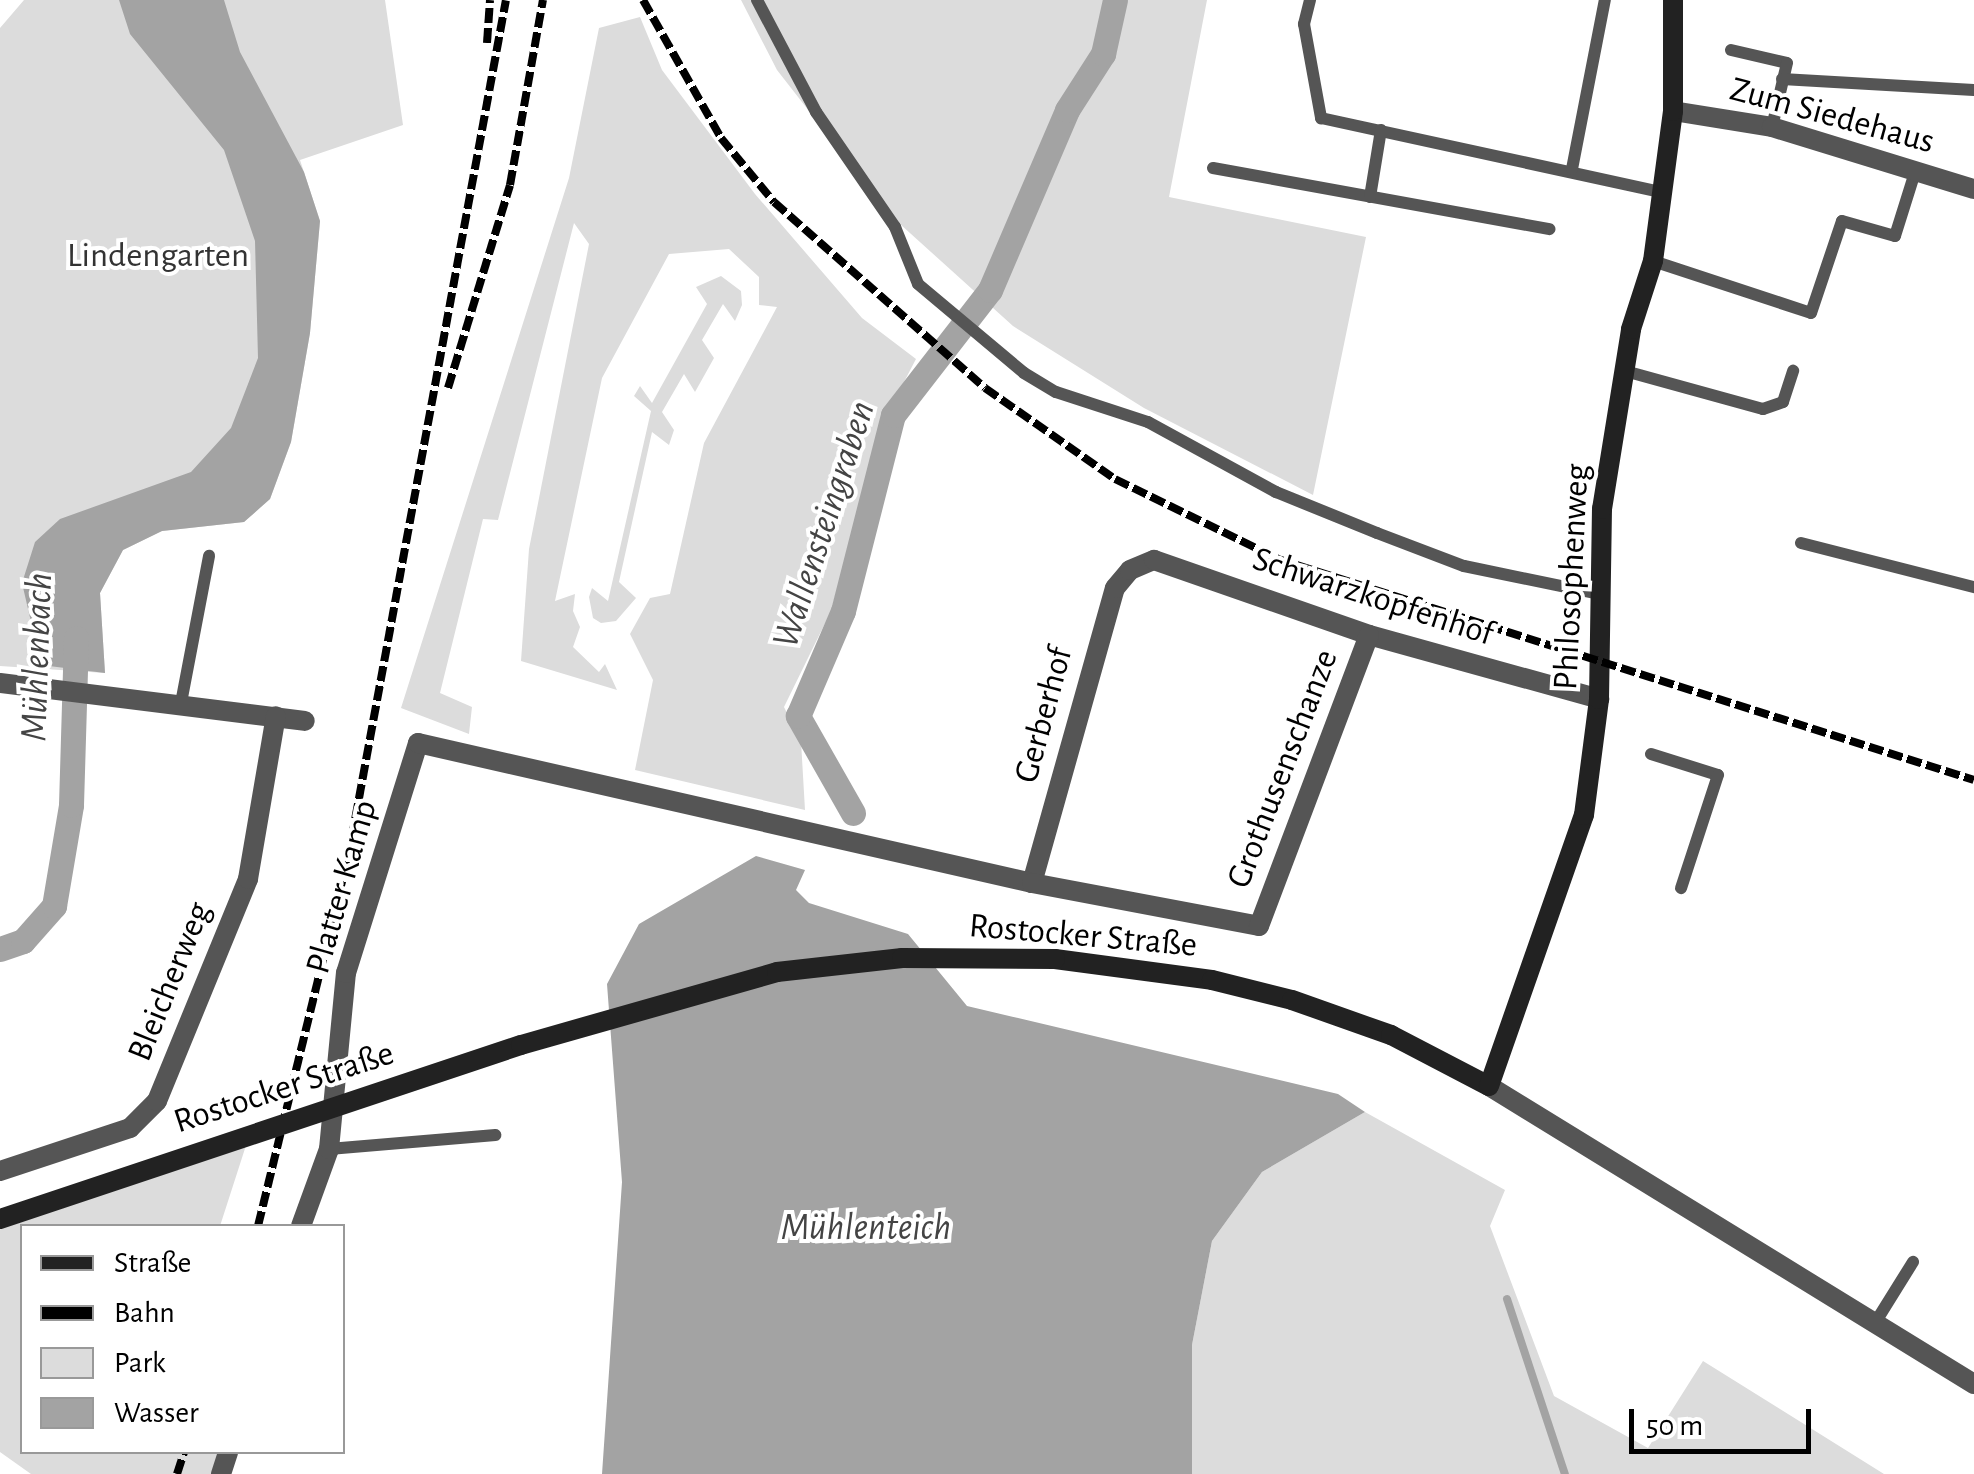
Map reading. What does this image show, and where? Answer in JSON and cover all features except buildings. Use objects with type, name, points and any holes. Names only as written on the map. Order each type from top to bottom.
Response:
[{"type":"main road","name":"Philosophenweg","points":[[1489,1086],[1574,856],[1599,699],[1602,509],[1625,371],[1653,261],[1673,111],[1673,0]]},
{"type":"main road","name":"Rostocker Straße","points":[[0,1219],[521,1044],[777,972],[902,958],[1055,958],[1212,980],[1292,1000],[1390,1035],[1489,1086]]},
{"type":"street","name":"Zum Siedehaus","points":[[1673,111],[1772,128],[1974,189]]},
{"type":"street","name":"Schwarzkopfenhof","points":[[1130,570],[1154,560],[1369,634],[1599,699]]},
{"type":"street","name":"Gerberhof","points":[[1032,883],[1101,628],[1115,588],[1130,570]]},
{"type":"street","name":"Grothusenschanze","points":[[1259,926],[1369,634]]},
{"type":"street","points":[[0,683],[305,720]]},
{"type":"street","name":"Bleicherweg","points":[[0,1172],[130,1128],[157,1101],[248,879],[276,716]]},
{"type":"street","name":"Rostocker Straße","points":[[418,743],[1032,883],[1259,926]]},
{"type":"street","name":"Platter Kamp","points":[[301,1224],[330,1149],[346,973],[418,743]]},
{"type":"street","name":"Rostocker Straße","points":[[1489,1086],[1974,1384]]},
{"type":"lane","points":[[757,0],[816,112],[895,227],[918,284],[986,344],[1056,392],[1148,422],[1276,492],[1376,533],[1464,566],[1599,594]]},
{"type":"lane","points":[[1310,0],[1304,24],[1321,118],[1572,169],[1662,192]]},
{"type":"lane","points":[[1572,169],[1605,0]]},
{"type":"lane","points":[[1732,50],[1786,63],[1772,128]]},
{"type":"lane","points":[[1782,79],[1974,90]]},
{"type":"lane","points":[[1370,196],[1381,130]]},
{"type":"lane","points":[[1213,168],[1550,230]]},
{"type":"lane","points":[[1653,261],[1812,313],[1842,222],[1895,236],[1916,169]]},
{"type":"lane","points":[[1625,371],[1763,409],[1783,402],[1793,370]]},
{"type":"lane","points":[[1802,543],[1974,587]]},
{"type":"lane","points":[[181,703],[210,556]]},
{"type":"lane","points":[[1652,754],[1718,775],[1681,888]]},
{"type":"lane","points":[[330,1149],[495,1135]]},
{"type":"lane","points":[[1875,1323],[1912,1262]]},
{"type":"green space","name":"Lindengarten","points":[[24,0],[385,0],[403,125],[300,160],[320,221],[310,333],[291,442],[270,499],[244,522],[162,531],[123,550],[100,593],[105,673],[0,666],[0,28]]},
{"type":"green space","points":[[741,0],[1207,0],[1169,197],[1366,237],[1313,495],[1144,408],[1013,326],[890,215],[777,70]]},
{"type":"green space","points":[[640,17],[662,70],[755,194],[862,318],[916,359],[883,422],[831,611],[784,707],[801,741],[805,810],[635,770],[653,680],[630,634],[650,598],[670,594],[704,443],[777,307],[759,305],[759,277],[729,249],[669,254],[602,378],[555,601],[575,594],[573,611],[580,627],[573,647],[599,672],[605,664],[617,690],[521,661],[529,549],[589,244],[574,223],[498,520],[483,519],[440,693],[472,707],[469,734],[401,708],[569,178],[599,28]]},
{"type":"green space","points":[[721,276],[741,291],[742,305],[735,321],[723,304],[702,340],[714,358],[695,392],[684,374],[662,412],[674,430],[669,445],[652,432],[619,582],[636,598],[616,621],[601,623],[593,618],[589,597],[592,588],[608,601],[651,411],[634,396],[640,386],[652,403],[707,304],[696,287]]},
{"type":"green space","points":[[1365,1112],[1505,1190],[1490,1226],[1554,1396],[1648,1448],[1703,1361],[1884,1474],[1192,1474],[1192,1345],[1212,1241],[1262,1172]]},
{"type":"green space","points":[[250,1133],[221,1224],[20,1224],[20,1454],[227,1454],[221,1474],[31,1474],[0,1452],[0,1219]]},
{"type":"water","points":[[119,0],[224,0],[240,52],[304,172],[320,221],[310,333],[291,442],[270,499],[244,522],[162,531],[123,550],[100,593],[105,673],[41,665],[22,583],[35,542],[60,519],[191,472],[231,428],[258,358],[255,241],[224,150],[130,34]]},
{"type":"water","name":"Mühlenteich","points":[[756,856],[805,870],[796,890],[809,903],[908,934],[967,1006],[1338,1094],[1365,1112],[1262,1172],[1212,1241],[1192,1345],[1192,1474],[602,1474],[622,1182],[607,984],[639,924]]},
{"type":"waterway","name":"Wallensteingraben","points":[[853,813],[798,716],[843,611],[893,415],[990,290],[1067,110],[1103,54],[1115,0]]},
{"type":"waterway","name":"Mühlenbach","points":[[0,949],[23,941],[54,906],[71,805],[76,638]]},
{"type":"waterway","points":[[1507,1299],[1565,1474]]},
{"type":"railway","points":[[487,43],[490,0]]},
{"type":"railway","points":[[258,1224],[348,858],[506,0]]},
{"type":"railway","points":[[448,388],[510,185],[543,0]]},
{"type":"railway","points":[[643,0],[721,138],[774,202],[985,388],[1115,479],[1278,559],[1974,780]]},
{"type":"railway","points":[[177,1474],[183,1454]]}]
